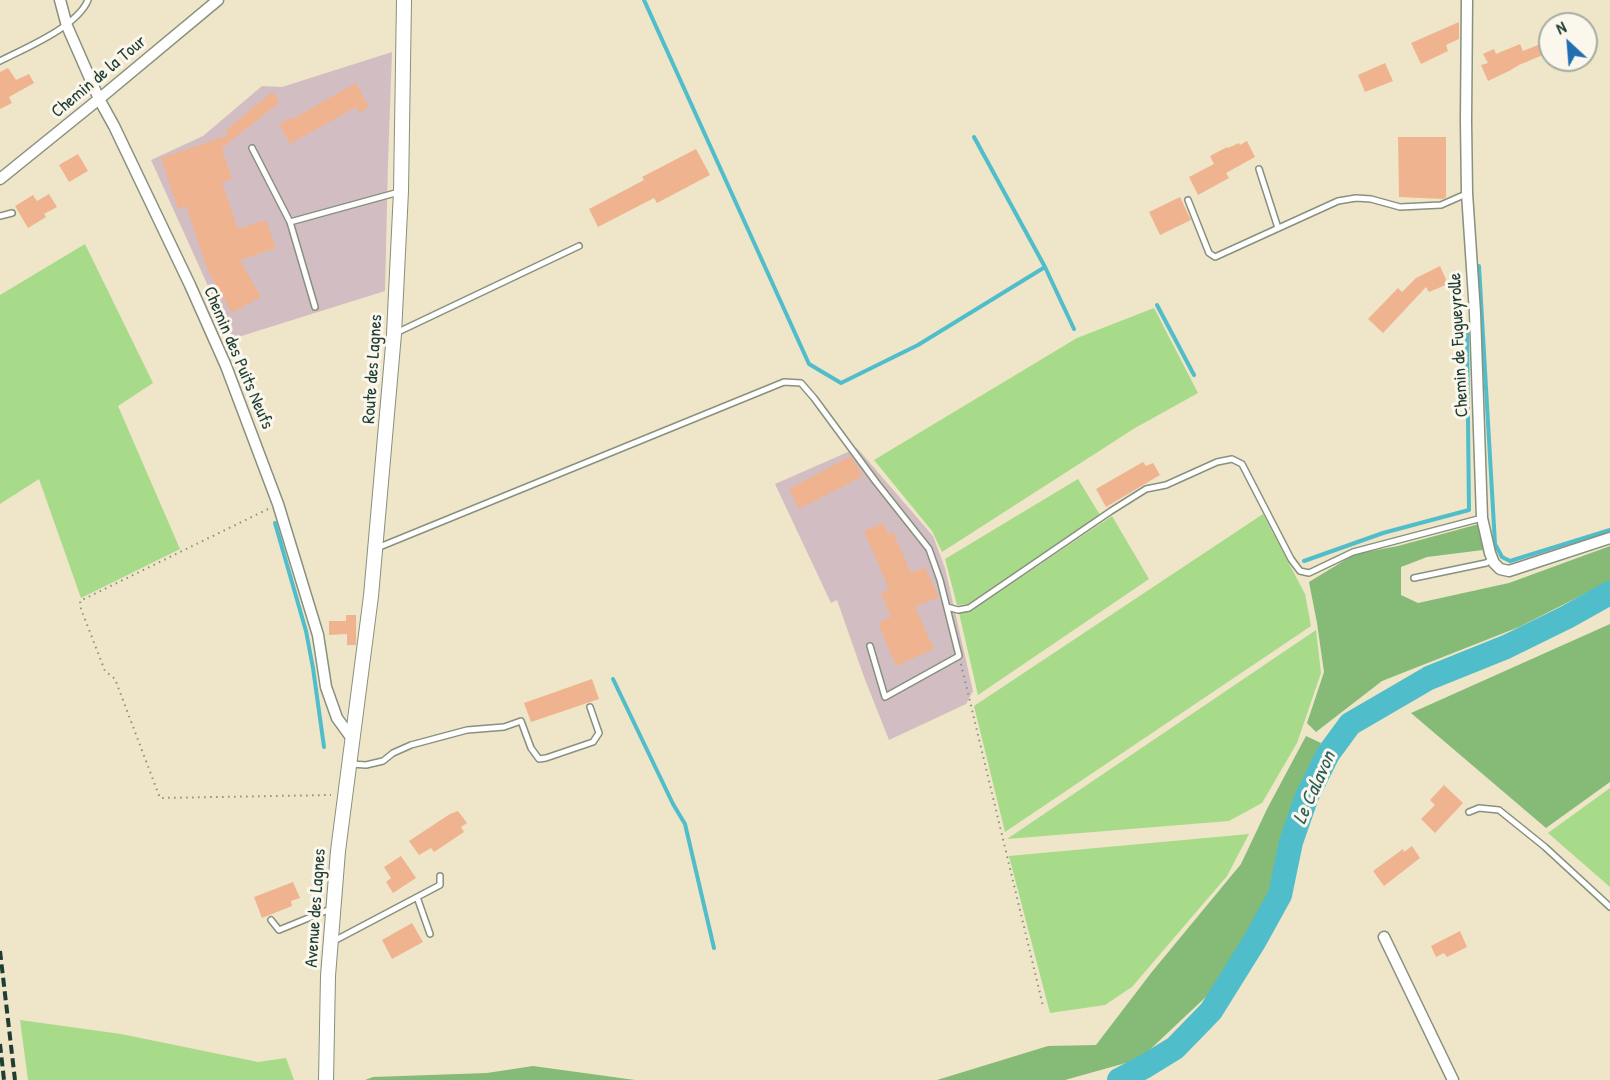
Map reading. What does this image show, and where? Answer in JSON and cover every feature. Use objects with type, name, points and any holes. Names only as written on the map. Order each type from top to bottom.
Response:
[{"type":"street","name":"Chemin des Puits Neufs","points":[[60,0],[67,26],[99,99],[180,263],[226,366],[279,504],[318,635],[326,687],[337,718],[353,740]]},
{"type":"street","name":"Chemin de la Tour","points":[[0,179],[218,0]]},
{"type":"street","name":"Route des Lagnes","points":[[353,740],[375,549],[394,334],[401,191],[404,0]]},
{"type":"street","name":"Chemin de Fugueyrolle","points":[[1467,0],[1467,193],[1475,313],[1482,518],[1492,559]]},
{"type":"street","points":[[1492,559],[1500,569],[1509,571],[1610,538]]},
{"type":"street","name":"Avenue des Lagnes","points":[[326,1080],[326,1028],[339,842],[353,740]]},
{"type":"street","points":[[1384,937],[1453,1080]]},
{"type":"lane","points":[[0,61],[67,26],[87,5],[88,0]]},
{"type":"lane","points":[[252,148],[290,222],[315,307]]},
{"type":"lane","points":[[1259,169],[1278,228]]},
{"type":"lane","points":[[290,222],[401,191]]},
{"type":"lane","points":[[1188,200],[1209,253],[1215,257],[1338,201],[1356,198],[1371,199],[1400,207],[1441,205],[1467,193]]},
{"type":"lane","points":[[0,216],[12,213]]},
{"type":"lane","points":[[394,334],[579,246]]},
{"type":"lane","points":[[375,549],[784,382],[801,383],[929,549],[940,580],[959,656],[885,698],[870,645]]},
{"type":"lane","points":[[947,607],[958,610],[969,608],[1146,489],[1166,485],[1218,462],[1232,459],[1242,464],[1291,559],[1300,571],[1309,573],[1353,552],[1482,518]]},
{"type":"lane","points":[[1414,578],[1486,563],[1492,559]]},
{"type":"lane","points":[[349,764],[366,765],[383,761],[393,753],[411,745],[467,730],[504,727],[521,721],[531,748],[539,759],[546,758],[593,742],[599,733],[590,707]]},
{"type":"lane","points":[[1469,812],[1479,808],[1498,810],[1545,848],[1610,907]]},
{"type":"lane","points":[[331,943],[440,885],[440,876]]},
{"type":"lane","points":[[417,897],[430,934]]},
{"type":"lane","points":[[271,920],[279,930],[334,908]]},
{"type":"path","points":[[279,504],[80,601],[81,609],[105,671],[115,679],[160,798],[345,795]]},
{"type":"path","points":[[959,656],[1043,1006]]},
{"type":"shaded area","points":[[392,52],[385,291],[232,339],[151,160],[203,136],[262,86],[282,87]]},
{"type":"shaded area","points":[[857,448],[933,536],[945,568],[973,691],[966,704],[889,740],[837,600],[831,603],[775,484]]},
{"type":"green space","points":[[85,244],[153,383],[118,406],[180,549],[81,598],[39,479],[0,504],[0,295]]},
{"type":"green space","points":[[1154,308],[1198,393],[1135,428],[942,552],[932,531],[874,460],[1077,338]]},
{"type":"green space","points":[[1078,479],[1100,515],[968,604],[957,605],[945,559]]},
{"type":"green space","points":[[1263,514],[1305,594],[1311,626],[1005,832],[974,706]]},
{"type":"green space","points":[[1112,516],[1149,579],[978,695],[959,613],[971,611]]},
{"type":"green space","points":[[1479,524],[1483,550],[1427,557],[1401,567],[1401,595],[1418,603],[1509,583],[1610,546],[1610,581],[1519,627],[1382,681],[1316,732],[1307,723],[1324,672],[1309,582],[1355,554],[1398,546]]},
{"type":"green space","points":[[1610,624],[1610,782],[1546,828],[1411,713]]},
{"type":"green space","points":[[1316,630],[1321,673],[1297,743],[1262,803],[1229,821],[1007,839]]},
{"type":"green space","points":[[1306,736],[1321,743],[1291,823],[1268,907],[1210,993],[1140,1059],[1065,1080],[937,1080],[1048,1046],[1096,1045],[1151,973],[1241,864]]},
{"type":"green space","points":[[1610,788],[1610,887],[1548,833]]},
{"type":"green space","points":[[1249,834],[1227,876],[1132,987],[1105,1005],[1050,1013],[1009,856]]},
{"type":"green space","points":[[20,1020],[121,1034],[258,1062],[286,1058],[294,1080],[28,1080]]},
{"type":"green space","points":[[533,1066],[635,1080],[365,1080],[373,1077],[487,1073]]},
{"type":"building","points":[[1459,22],[1459,39],[1446,45],[1448,51],[1421,64],[1411,43]]},
{"type":"building","points":[[1520,44],[1523,51],[1538,45],[1538,57],[1488,81],[1481,65],[1488,63],[1483,54],[1494,49],[1496,54]]},
{"type":"building","points":[[1385,63],[1393,81],[1365,92],[1358,75]]},
{"type":"building","points":[[8,68],[16,80],[29,74],[34,83],[9,97],[12,103],[0,109],[0,72]]},
{"type":"building","points":[[356,83],[369,107],[359,113],[356,107],[290,144],[279,124]]},
{"type":"building","points":[[272,92],[280,102],[222,148],[232,179],[222,182],[238,229],[266,220],[276,248],[240,260],[261,297],[232,313],[208,271],[186,206],[178,209],[161,158],[229,135],[225,131]]},
{"type":"building","points":[[1398,137],[1446,137],[1446,197],[1443,199],[1399,197]]},
{"type":"building","points":[[1247,141],[1255,157],[1226,173],[1229,178],[1198,195],[1189,177],[1214,164],[1210,156],[1227,147],[1239,143],[1240,145]]},
{"type":"building","points":[[696,149],[710,175],[657,203],[654,198],[598,227],[589,209],[644,180],[642,177]]},
{"type":"building","points":[[78,154],[88,171],[69,182],[59,165]]},
{"type":"building","points":[[49,194],[57,207],[44,214],[46,217],[28,228],[15,206],[33,195],[37,201]]},
{"type":"building","points":[[1180,197],[1191,220],[1160,235],[1149,212]]},
{"type":"building","points":[[1440,266],[1448,284],[1429,292],[1426,287],[1383,333],[1368,319],[1398,288],[1402,292],[1416,278]]},
{"type":"building","points":[[851,456],[863,476],[799,509],[789,489]]},
{"type":"building","points":[[1143,462],[1146,466],[1153,463],[1160,475],[1106,507],[1096,489]]},
{"type":"building","points":[[883,523],[888,534],[893,532],[911,573],[925,567],[939,597],[915,607],[934,649],[896,666],[878,623],[891,617],[881,593],[889,589],[864,531]]},
{"type":"building","points":[[346,615],[356,615],[356,645],[347,645],[347,634],[329,635],[329,621],[346,621]]},
{"type":"building","points":[[592,679],[599,699],[531,722],[524,703]]},
{"type":"building","points":[[1444,785],[1463,803],[1435,833],[1421,819],[1435,805],[1430,800]]},
{"type":"building","points":[[458,811],[467,823],[461,827],[464,832],[434,852],[431,848],[419,855],[409,841]]},
{"type":"building","points":[[1412,846],[1420,858],[1384,886],[1373,871],[1403,849],[1404,852]]},
{"type":"building","points":[[401,856],[416,878],[393,893],[386,882],[391,878],[384,867]]},
{"type":"building","points":[[293,882],[300,898],[291,901],[292,906],[262,918],[254,897]]},
{"type":"building","points":[[412,923],[423,942],[392,959],[382,940]]},
{"type":"building","points":[[1460,931],[1467,947],[1447,957],[1444,953],[1436,957],[1431,946]]},
{"type":"waterway","points":[[644,0],[809,364],[841,383],[918,345],[1045,267],[1074,329]]},
{"type":"waterway","points":[[974,137],[1045,267]]},
{"type":"waterway","points":[[1479,266],[1495,544],[1502,557],[1510,561],[1610,530]]},
{"type":"waterway","points":[[1157,305],[1194,375]]},
{"type":"waterway","points":[[1304,561],[1383,533],[1469,510],[1467,333]]},
{"type":"waterway","points":[[275,523],[306,631],[324,747]]},
{"type":"waterway","name":"Le Calavon","points":[[1119,1080],[1175,1048],[1211,1011],[1280,895],[1291,842],[1307,796],[1328,754],[1350,724],[1429,678],[1506,647],[1610,593]]},
{"type":"waterway","points":[[613,679],[673,804],[685,824],[714,948]]},
{"type":"railway","points":[[0,951],[15,1080]]},
{"type":"railway","points":[[0,1044],[4,1080]]}]
